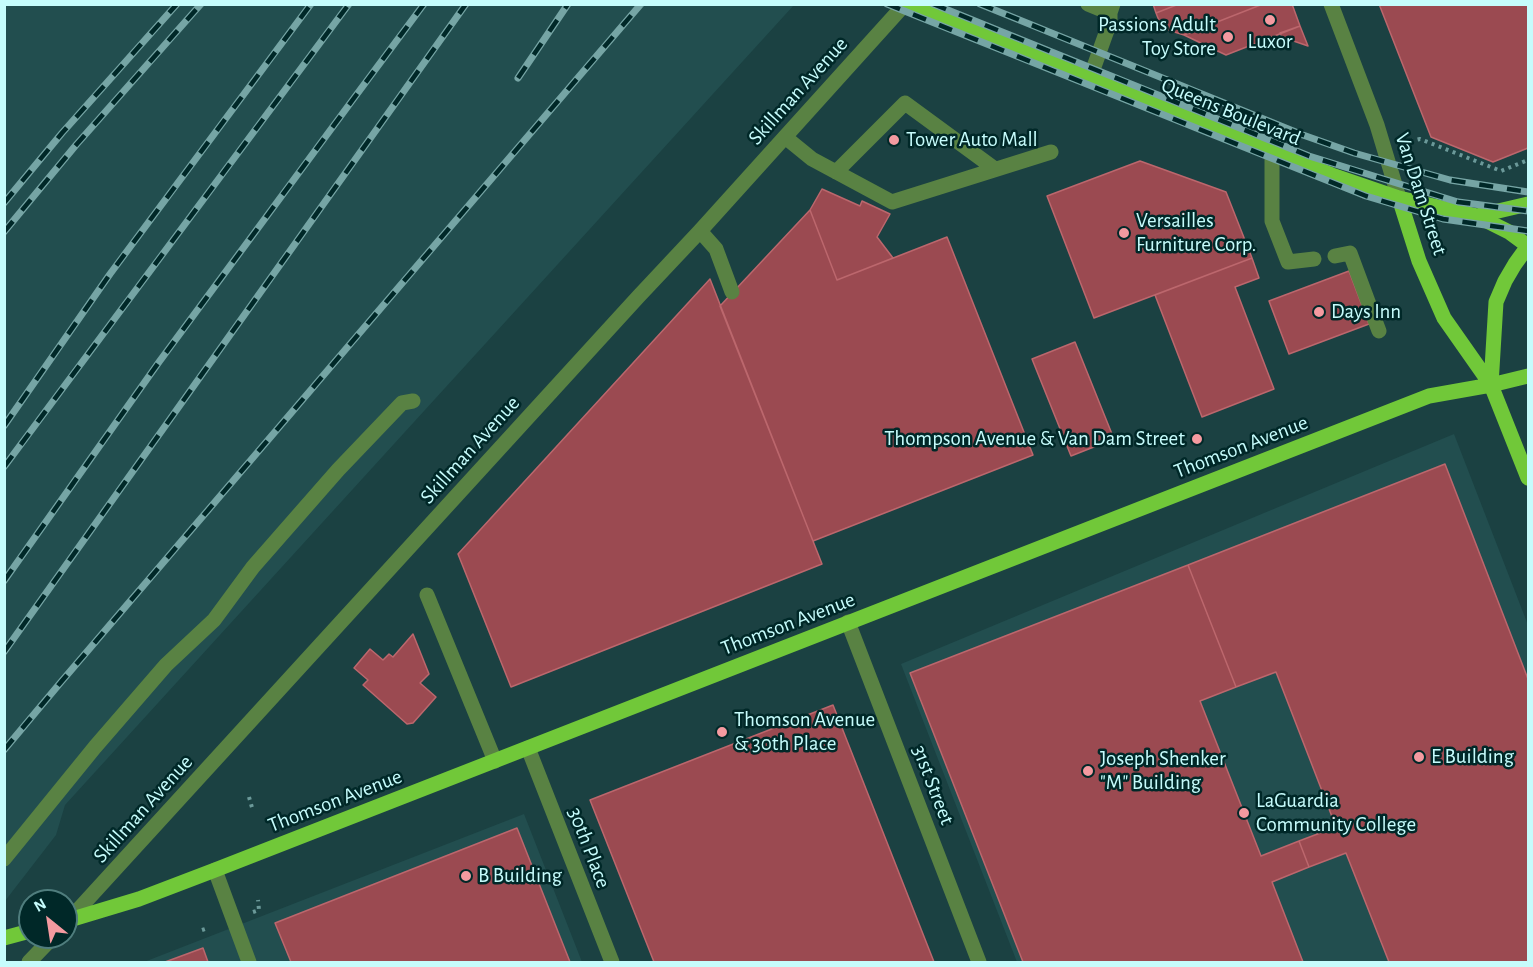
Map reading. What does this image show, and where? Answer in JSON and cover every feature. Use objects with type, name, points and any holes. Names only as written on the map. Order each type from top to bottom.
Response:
[{"type":"main road","name":"Queens Boulevard","points":[[907,4],[1332,176],[1399,198],[1477,216],[1509,231],[1528,246]]},
{"type":"main road","name":"Van Dam Street","points":[[1399,198],[1419,261],[1444,318],[1491,385],[1528,478]]},
{"type":"main road","name":"Queens Boulevard","points":[[1477,216],[1528,204]]},
{"type":"main road","name":"Van Dam Street","points":[[1491,385],[1496,302],[1505,281],[1528,246]]},
{"type":"main road","name":"Thomson Avenue","points":[[78,918],[139,899],[215,870],[1429,396],[1528,376]]},
{"type":"street","name":"Skillman Avenue","points":[[78,910],[907,4]]},
{"type":"street","points":[[1088,4],[1112,9],[1110,22],[1090,78]]},
{"type":"street","name":"Van Dam Street","points":[[1331,4],[1377,125],[1399,198]]},
{"type":"street","points":[[836,172],[905,104],[994,169]]},
{"type":"street","points":[[785,137],[812,159],[891,202],[1051,152]]},
{"type":"street","points":[[1272,152],[1272,221],[1288,262],[1314,259]]},
{"type":"street","points":[[700,231],[716,249],[732,292]]},
{"type":"street","points":[[1335,256],[1350,254],[1379,331]]},
{"type":"street","points":[[4,859],[166,664],[214,620],[254,567],[338,470],[402,403],[413,401]]},
{"type":"street","points":[[427,595],[495,761]]},
{"type":"street","name":"31st Street","points":[[848,622],[979,963]]},
{"type":"street","name":"30th Place","points":[[528,748],[612,963]]},
{"type":"street","points":[[215,870],[249,963]]},
{"type":"street","points":[[29,963],[42,949]]},
{"type":"path","points":[[1420,139],[1501,171],[1528,160]]},
{"type":"path","points":[[249,797],[253,811]]},
{"type":"path","points":[[248,914],[259,910],[258,900]]},
{"type":"path","points":[[202,930],[208,928]]},
{"type":"shaded area","points":[[5,5],[794,5],[65,805],[56,835],[5,901]]},
{"type":"shaded area","name":"LaGuardia Community College","points":[[1454,434],[1528,625],[1528,962],[1017,962],[901,664]]},
{"type":"shaded area","name":"B Building","points":[[524,814],[582,962],[144,962]]},
{"type":"building","points":[[1153,4],[1179,4],[1156,13]]},
{"type":"building","points":[[1179,4],[1263,4],[1184,35],[1162,28],[1156,13]]},
{"type":"building","points":[[1263,4],[1292,4],[1300,26],[1226,55],[1184,35]]},
{"type":"building","points":[[1379,4],[1528,4],[1528,148],[1493,162],[1431,137]]},
{"type":"building","points":[[1300,26],[1308,46],[1282,37],[1280,33]]},
{"type":"building","points":[[1140,161],[1226,192],[1252,258],[1094,318],[1047,196]]},
{"type":"building","points":[[822,189],[860,206],[862,201],[890,214],[877,237],[893,258],[837,280],[810,210]]},
{"type":"building","points":[[810,210],[837,280],[947,237],[1033,455],[813,541],[720,306]]},
{"type":"building","points":[[1252,258],[1259,278],[1235,287],[1274,389],[1202,417],[1155,295]]},
{"type":"building","name":"Days Inn","points":[[1349,271],[1369,324],[1289,354],[1269,301]]},
{"type":"building","points":[[710,279],[822,564],[511,687],[458,554]]},
{"type":"building","points":[[1075,342],[1114,439],[1071,456],[1032,359]]},
{"type":"building","name":"E Building","points":[[1445,464],[1528,679],[1528,962],[1389,962],[1346,853],[1309,867],[1299,841],[1336,827],[1276,672],[1236,687],[1188,565]]},
{"type":"building","name":"Joseph Shenker \"M\" Building","points":[[1188,565],[1236,687],[1200,701],[1261,856],[1299,841],[1309,867],[1272,882],[1303,962],[1023,962],[910,673]]},
{"type":"building","points":[[413,634],[429,674],[420,683],[436,697],[413,723],[407,724],[363,685],[368,680],[354,668],[370,649],[383,660],[389,654],[393,657]]},
{"type":"building","points":[[833,705],[934,962],[654,962],[590,800]]},
{"type":"building","name":"B Building","points":[[517,828],[570,962],[291,962],[275,923]]},
{"type":"building","points":[[203,948],[208,962],[165,962]]},
{"type":"railway","points":[[4,203],[62,133],[177,4]]},
{"type":"railway","points":[[4,232],[76,145],[201,4]]},
{"type":"railway","points":[[4,426],[110,274],[311,4]]},
{"type":"railway","points":[[4,467],[349,4]]},
{"type":"railway","points":[[4,581],[159,362],[424,4]]},
{"type":"railway","points":[[4,652],[466,4]]},
{"type":"railway","points":[[518,78],[568,4]]},
{"type":"railway","points":[[4,750],[641,4]]},
{"type":"railway","points":[[887,4],[1366,196],[1443,219],[1528,231]]},
{"type":"railway","points":[[933,4],[1309,156],[1458,202],[1528,211]]},
{"type":"railway","points":[[980,4],[1303,135],[1354,153],[1450,180],[1528,192]]},
{"type":"place","name":"Luxor","points":[[1270,20]]},
{"type":"place","name":"Passions Adult Toy Store","points":[[1228,37]]},
{"type":"place","name":"Tower Auto Mall","points":[[894,140]]},
{"type":"place","name":"Versailles Furniture Corp.","points":[[1124,233]]},
{"type":"place","name":"Days Inn","points":[[1319,312]]},
{"type":"place","name":"Thompson Avenue & Van Dam Street","points":[[1197,439]]},
{"type":"place","name":"Thomson Avenue & 30th Place","points":[[722,732]]},
{"type":"place","name":"E Building","points":[[1419,757]]},
{"type":"place","name":"Joseph Shenker \"M\" Building","points":[[1088,771]]},
{"type":"place","name":"LaGuardia Community College","points":[[1244,813]]},
{"type":"place","name":"B Building","points":[[466,876]]}]
